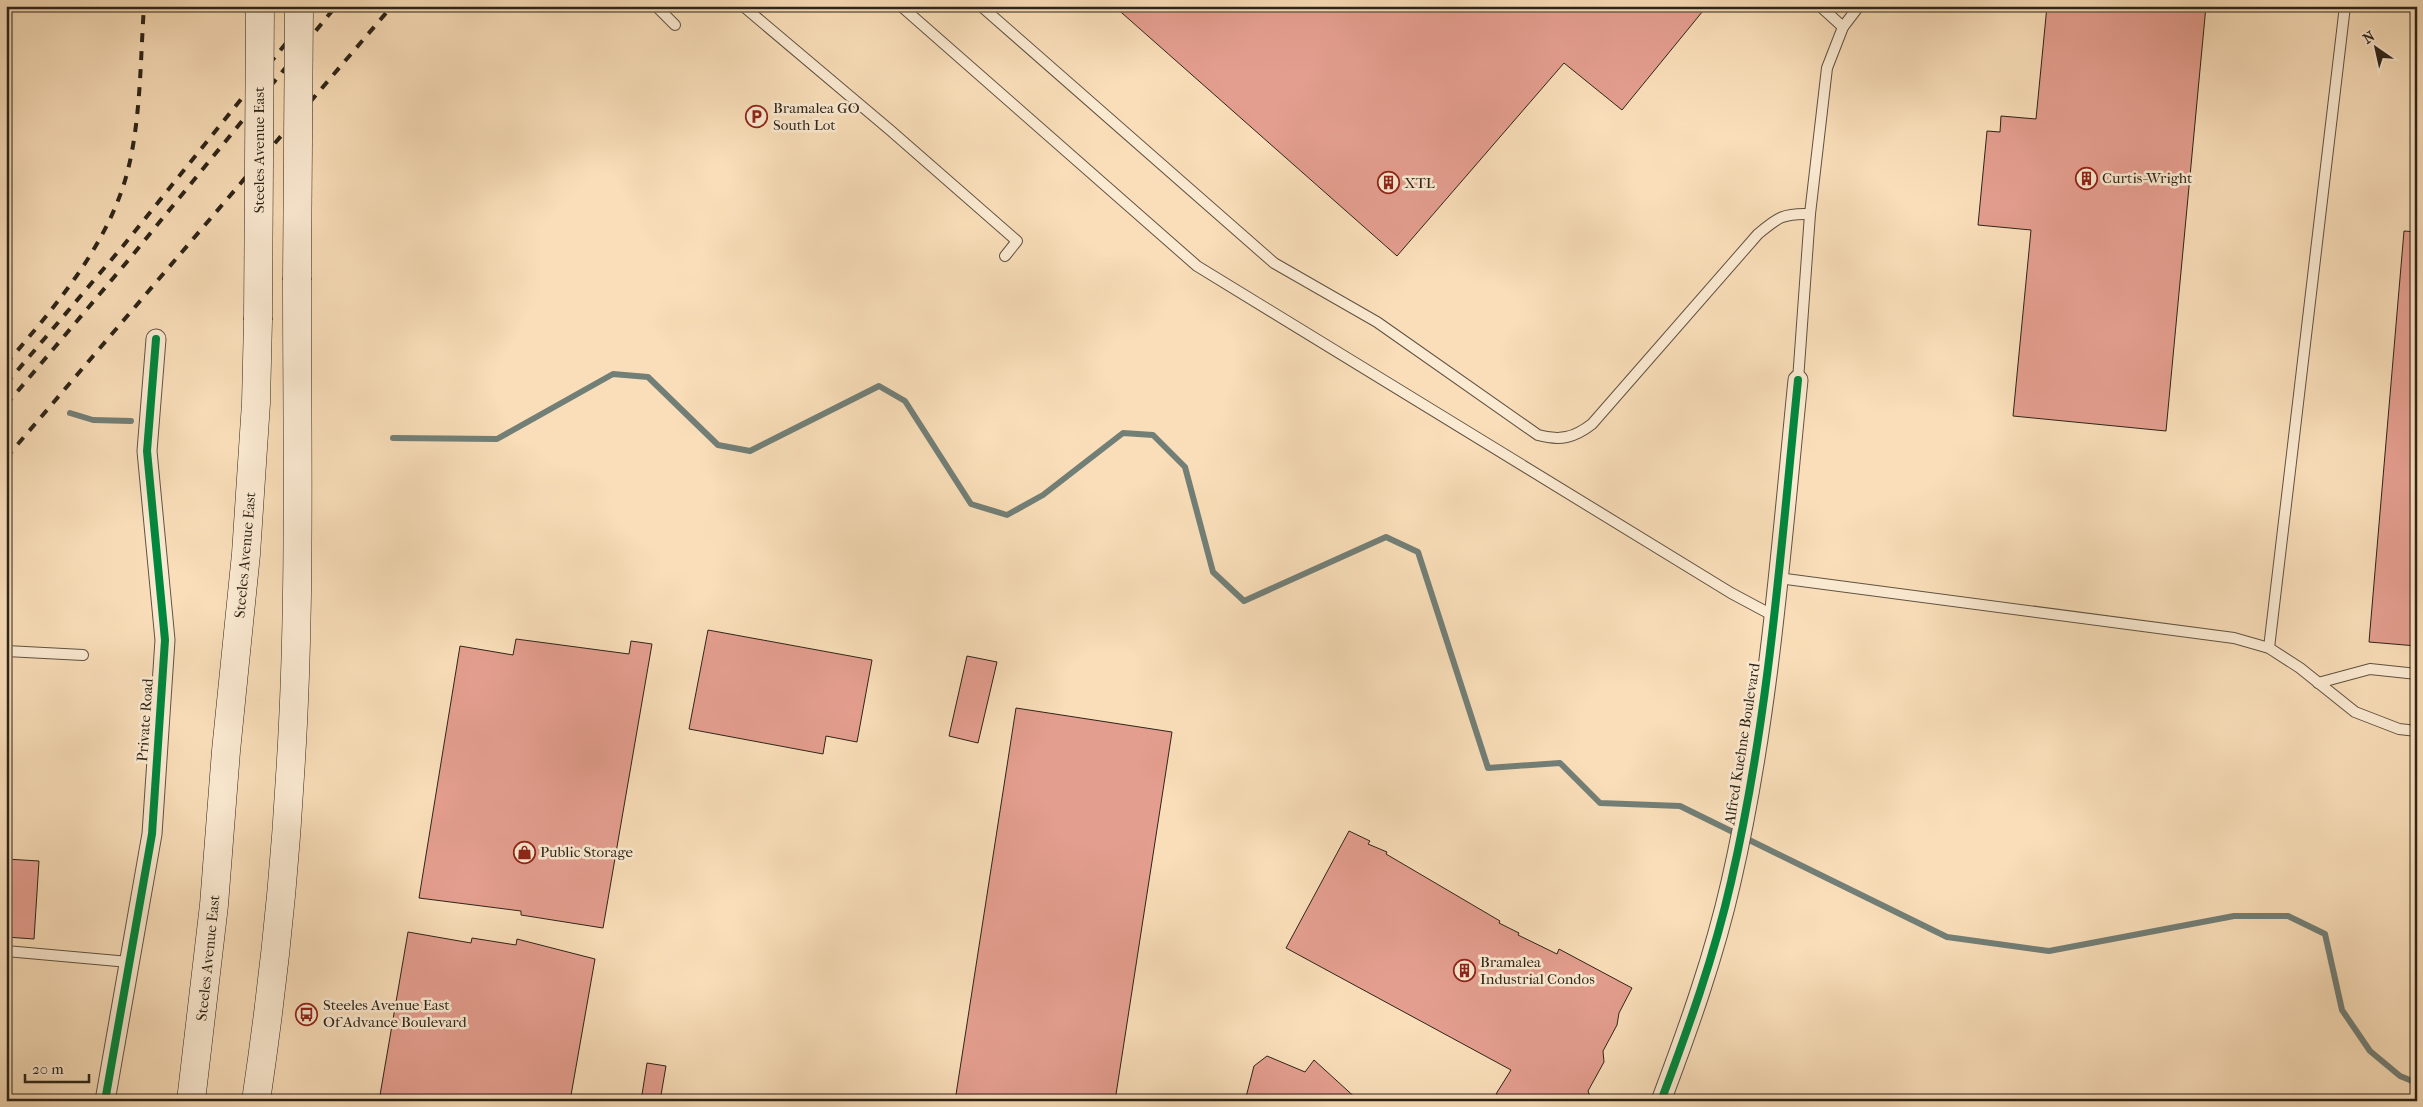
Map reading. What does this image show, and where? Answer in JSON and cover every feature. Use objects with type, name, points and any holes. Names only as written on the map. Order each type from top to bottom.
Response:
[{"type":"main road","name":"Steeles Avenue East","points":[[191,1101],[214,904],[226,751],[246,554],[256,403],[260,6]]},
{"type":"main road","points":[[256,1100],[274,949],[290,776],[297,549],[298,6]]},
{"type":"street","name":"Private Road","points":[[105,1101],[152,834],[165,640],[147,451],[156,339]]},
{"type":"street","name":"Alfred Kuehne Boulevard","points":[[1661,1101],[1696,1008],[1731,883],[1750,792],[1767,682],[1798,380]]},
{"type":"lane","points":[[656,6],[675,25]]},
{"type":"lane","points":[[743,6],[890,130],[1017,241],[1005,256]]},
{"type":"lane","points":[[901,6],[1197,266],[1714,583],[1774,616]]},
{"type":"lane","points":[[981,6],[1274,263],[1376,322],[1538,435],[1552,439],[1567,439],[1580,433],[1592,424],[1758,234],[1777,218],[1796,214],[1810,214]]},
{"type":"lane","points":[[1820,6],[1843,27]]},
{"type":"lane","points":[[1798,380],[1810,214],[1826,68],[1843,27],[1859,6]]},
{"type":"lane","points":[[2269,648],[2345,6]]},
{"type":"lane","points":[[1778,578],[2234,638],[2269,648],[2355,712],[2398,729],[2417,731]]},
{"type":"lane","points":[[6,651],[83,655]]},
{"type":"lane","points":[[2318,683],[2370,669],[2417,674]]},
{"type":"lane","points":[[6,951],[129,962]]},
{"type":"building","name":"XTL","points":[[1114,6],[1707,6],[1622,110],[1564,63],[1397,256]]},
{"type":"building","name":"Curtis-Wright","points":[[2047,6],[2206,6],[2166,431],[2013,416],[2031,230],[1978,225],[1987,131],[2000,132],[2001,116],[2036,119]]},
{"type":"building","points":[[2404,231],[2417,232],[2417,646],[2369,642]]},
{"type":"building","points":[[708,630],[872,660],[857,742],[826,736],[823,754],[689,729]]},
{"type":"building","points":[[516,639],[629,654],[631,641],[652,644],[603,928],[521,915],[521,911],[419,898],[460,646],[513,655]]},
{"type":"building","points":[[967,656],[997,662],[978,743],[949,736]]},
{"type":"building","points":[[1016,708],[1172,732],[1115,1101],[955,1101]]},
{"type":"building","name":"Bramalea Industrial Condos","points":[[1349,831],[1370,841],[1368,844],[1387,852],[1386,854],[1500,921],[1499,923],[1519,933],[1518,935],[1557,954],[1559,949],[1632,988],[1619,1013],[1617,1025],[1603,1051],[1604,1062],[1588,1091],[1592,1101],[1508,1101],[1496,1094],[1511,1070],[1286,948]]},
{"type":"building","points":[[6,859],[39,861],[34,939],[6,937]]},
{"type":"building","points":[[408,932],[471,943],[472,938],[516,945],[517,939],[595,959],[570,1101],[379,1101]]},
{"type":"building","points":[[1267,1056],[1305,1072],[1314,1060],[1359,1101],[1245,1101],[1254,1066]]},
{"type":"building","points":[[647,1063],[666,1066],[660,1101],[641,1101]]},
{"type":"waterway","points":[[393,438],[497,439],[613,374],[648,377],[718,445],[750,451],[879,386],[905,401],[971,504],[1007,515],[1043,495],[1123,433],[1153,435],[1185,467],[1213,572],[1244,601],[1386,537],[1418,552],[1488,768],[1560,763],[1600,803],[1680,806],[1947,937],[2049,951],[2234,916],[2288,916],[2325,934],[2342,1010],[2370,1051],[2400,1076],[2417,1083]]},
{"type":"waterway","points":[[70,413],[93,420],[131,421]]},
{"type":"railway","points":[[6,364],[57,302],[88,259],[113,212],[123,187],[129,166],[136,121],[144,6]]},
{"type":"railway","points":[[6,384],[123,246],[316,6]]},
{"type":"railway","points":[[6,405],[131,257],[336,6]]},
{"type":"railway","points":[[6,458],[392,6]]},
{"type":"cycle path","points":[[105,1101],[152,834],[165,640],[147,451],[156,339]]},
{"type":"cycle path","points":[[1661,1101],[1691,1020],[1717,938],[1744,820],[1755,758],[1772,632],[1798,380]]},
{"type":"place","name":"Bramalea GO South Lot","points":[[757,117]]},
{"type":"place","name":"Curtis-Wright","points":[[2086,178]]},
{"type":"place","name":"XTL","points":[[1388,183]]},
{"type":"place","name":"Public Storage","points":[[524,852]]},
{"type":"place","name":"Bramalea Industrial Condos","points":[[1464,971]]},
{"type":"place","name":"Steeles Avenue East Of Advance Boulevard","points":[[307,1014]]}]
